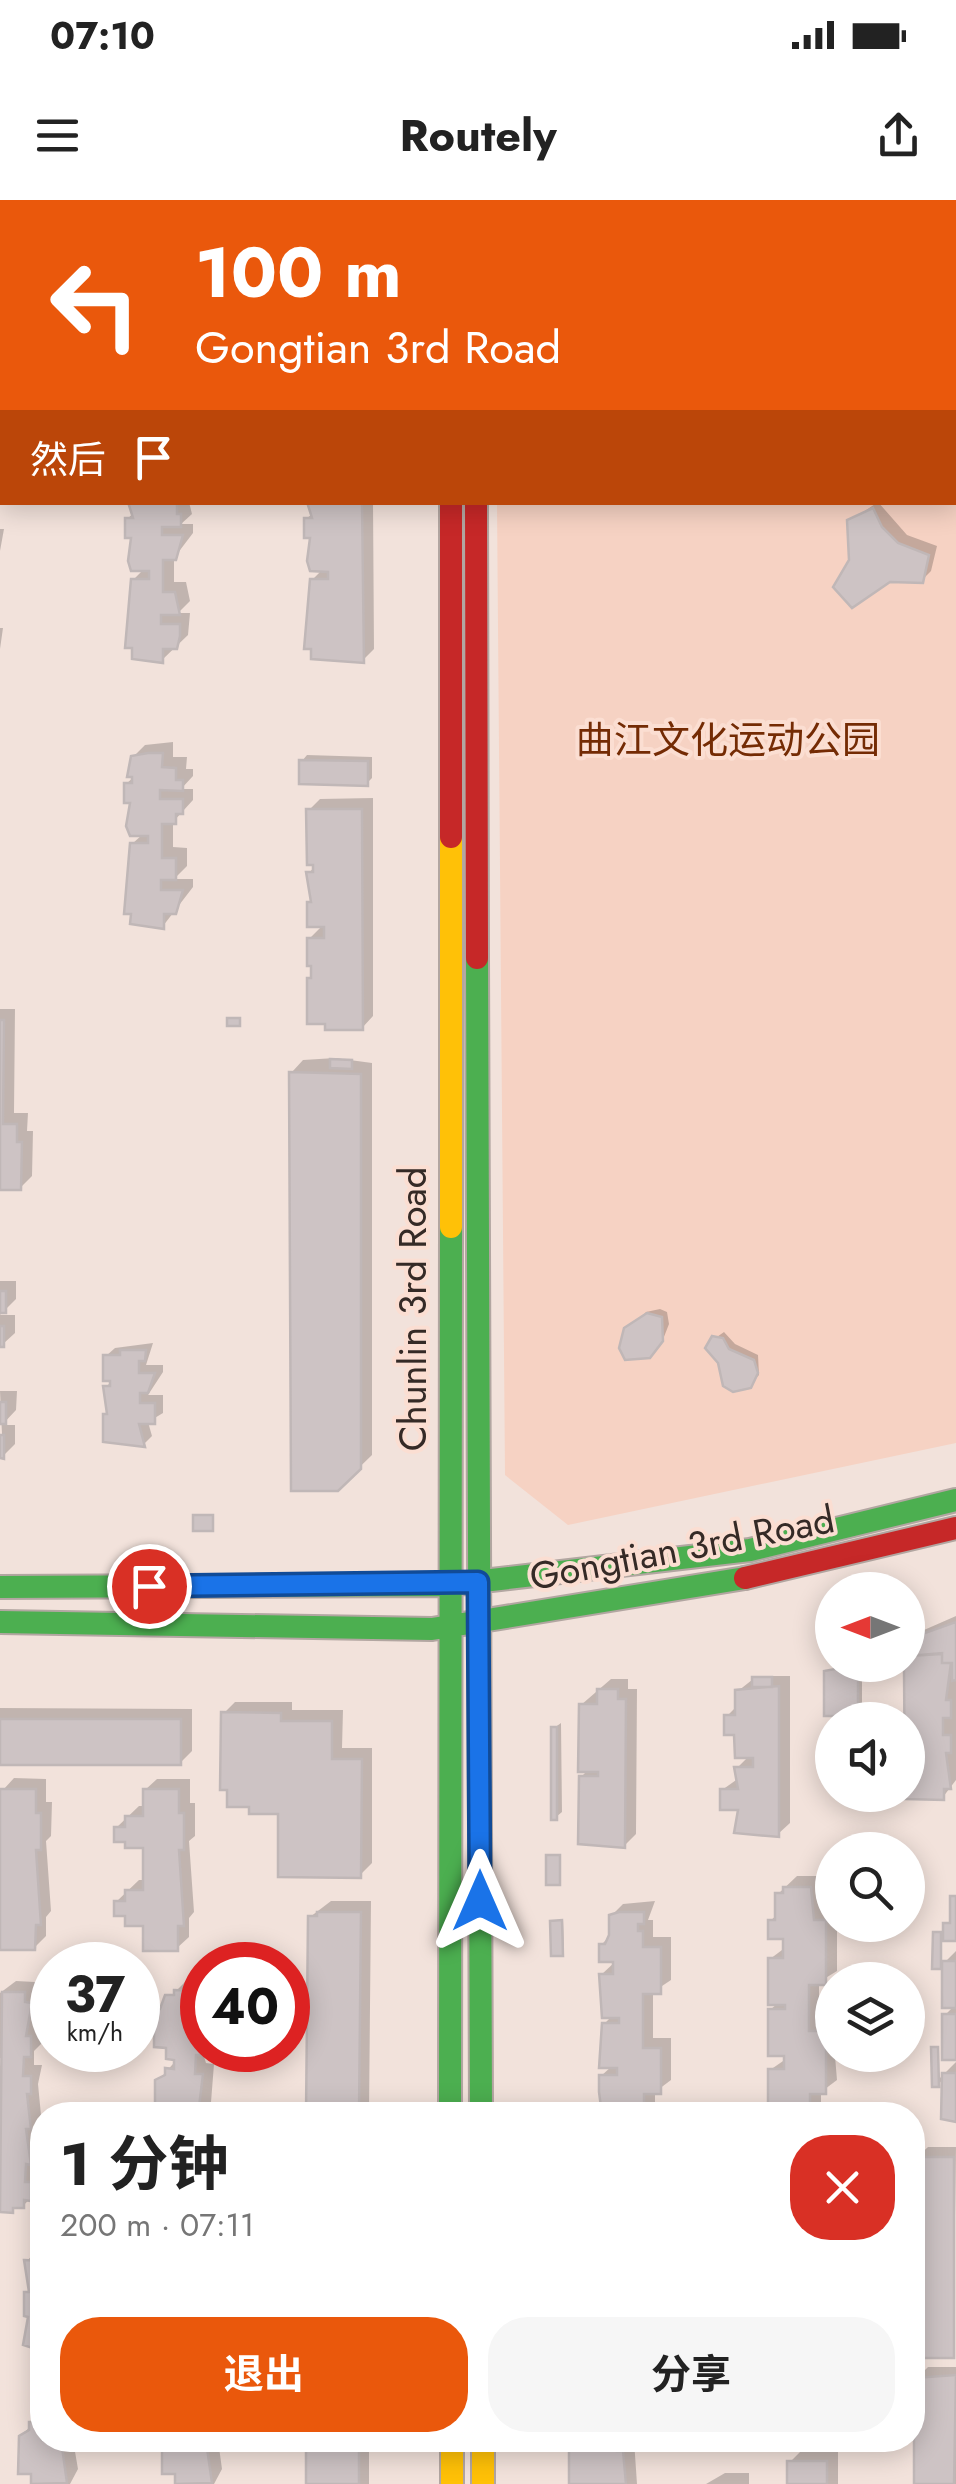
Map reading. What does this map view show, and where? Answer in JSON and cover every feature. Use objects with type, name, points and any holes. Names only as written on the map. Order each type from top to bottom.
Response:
[{"type":"street","name":"Chunlin 3rd Road","points":[[450,2102],[451,505]]},
{"type":"street","name":"Chunlin 3rd Road","points":[[476,505],[481,2102]]},
{"type":"street","name":"Gongtian 3rd Road","points":[[0,1587],[448,1585],[750,1550],[956,1500]]},
{"type":"street","name":"Gongtian 3rd Road","points":[[0,1622],[448,1628],[755,1576],[956,1528]]},
{"type":"street","points":[[452,2452],[452,2484]]},
{"type":"street","points":[[483,2452],[483,2484]]},
{"type":"green space","name":"曲江文化运动公园","points":[[497,505],[956,505],[956,1443],[568,1525],[505,1475]]},
{"type":"building","points":[[129,505],[177,505],[177,514],[181,514],[181,527],[162,527],[162,535],[183,535],[176,560],[163,560],[163,592],[175,592],[180,615],[161,615],[161,624],[180,624],[180,636],[177,649],[163,649],[163,663],[132,659],[132,648],[125,648],[131,579],[149,579],[149,571],[131,571],[128,561],[131,538],[125,538],[125,518],[133,518]]},
{"type":"building","points":[[308,505],[362,505],[364,663],[311,659],[311,649],[304,649],[310,579],[328,579],[328,572],[310,571],[307,561],[310,538],[304,538],[304,518],[312,518]]},
{"type":"building","points":[[873,508],[882,527],[898,543],[929,555],[923,583],[890,582],[852,608],[833,587],[849,560],[847,520]]},
{"type":"building","points":[[163,753],[162,767],[176,768],[176,780],[183,780],[183,791],[160,790],[160,799],[183,799],[183,814],[176,814],[176,824],[162,824],[162,858],[176,858],[176,880],[161,880],[161,890],[183,890],[176,914],[164,914],[164,929],[130,924],[131,914],[124,914],[130,843],[148,843],[148,836],[130,836],[126,826],[130,803],[124,803],[124,783],[132,783],[132,777],[127,777],[131,756]]},
{"type":"building","points":[[299,760],[368,761],[368,786],[299,784]]},
{"type":"building","points":[[306,809],[362,809],[363,1030],[325,1030],[325,1024],[307,1024],[307,978],[311,978],[311,966],[307,966],[307,938],[324,938],[324,927],[307,927],[307,902],[311,902],[306,872],[313,872],[313,865],[307,865]]},
{"type":"building","points":[[227,1018],[240,1018],[240,1026],[227,1026]]},
{"type":"building","points":[[0,1020],[4,1020],[3,1124],[17,1124],[17,1142],[22,1142],[21,1190],[0,1190]]},
{"type":"building","points":[[330,1059],[352,1060],[352,1069],[330,1068]]},
{"type":"building","points":[[289,1072],[361,1074],[361,1469],[338,1491],[291,1491]]},
{"type":"building","points":[[0,1291],[6,1291],[6,1313],[0,1313]]},
{"type":"building","points":[[647,1313],[662,1317],[663,1341],[650,1358],[625,1360],[619,1348],[624,1328]]},
{"type":"building","points":[[0,1326],[4,1326],[4,1347],[0,1347]]},
{"type":"building","points":[[712,1336],[723,1338],[729,1349],[754,1360],[758,1373],[751,1388],[733,1392],[723,1386],[718,1363],[705,1348]]},
{"type":"building","points":[[120,1350],[146,1350],[145,1361],[139,1361],[139,1373],[155,1373],[148,1393],[140,1393],[140,1403],[155,1403],[155,1424],[139,1424],[145,1447],[103,1442],[103,1414],[107,1414],[103,1386],[110,1386],[110,1381],[103,1381],[103,1355],[120,1355]]},
{"type":"building","points":[[0,1402],[6,1402],[6,1424],[0,1424]]},
{"type":"building","points":[[0,1435],[4,1435],[4,1459],[0,1458]]},
{"type":"building","points":[[193,1515],[213,1515],[213,1531],[193,1531]]},
{"type":"building","points":[[956,1622],[956,1680],[952,1681],[952,1663],[942,1663],[942,1653],[925,1654],[925,1633]]},
{"type":"building","points":[[942,1654],[942,1663],[951,1663],[946,1700],[951,1700],[951,1718],[943,1718],[943,1735],[951,1735],[951,1753],[946,1753],[951,1789],[944,1789],[944,1800],[925,1800],[925,1702],[904,1702],[904,1682],[925,1682],[925,1655]]},
{"type":"building","points":[[752,1677],[772,1677],[772,1687],[752,1687]]},
{"type":"building","points":[[824,1682],[858,1682],[858,1702],[824,1702]]},
{"type":"building","points":[[779,1686],[779,1837],[734,1833],[738,1810],[720,1810],[720,1789],[738,1789],[734,1767],[753,1767],[753,1758],[735,1758],[734,1735],[724,1735],[724,1715],[735,1715],[735,1690]]},
{"type":"building","points":[[597,1689],[618,1689],[618,1699],[626,1699],[625,1848],[578,1844],[579,1776],[598,1776],[598,1772],[578,1772],[579,1704],[597,1704]]},
{"type":"building","points":[[221,1712],[281,1713],[281,1721],[332,1721],[332,1759],[362,1759],[361,1878],[278,1877],[278,1814],[249,1814],[249,1807],[227,1807],[227,1790],[220,1790]]},
{"type":"building","points":[[0,1719],[181,1719],[181,1765],[0,1765]]},
{"type":"building","points":[[551,1727],[557,1727],[557,1820],[551,1820]]},
{"type":"building","points":[[0,1789],[36,1789],[36,1813],[41,1813],[41,1850],[36,1850],[41,1925],[36,1925],[35,1942],[30,1942],[30,1950],[0,1950]]},
{"type":"building","points":[[143,1789],[179,1789],[179,1813],[184,1813],[184,1850],[179,1850],[184,1926],[178,1926],[178,1951],[160,1951],[160,1942],[143,1942],[143,1926],[125,1926],[125,1916],[114,1916],[114,1901],[125,1901],[125,1890],[143,1890],[143,1848],[125,1848],[125,1842],[114,1842],[114,1827],[125,1827],[125,1816],[143,1816]]},
{"type":"building","points":[[546,1855],[560,1855],[560,1885],[546,1885]]},
{"type":"building","points":[[783,1887],[811,1887],[815,1942],[826,1942],[826,1962],[815,1962],[815,1985],[809,1985],[809,2031],[815,2031],[815,2072],[826,2072],[826,2094],[810,2094],[810,2102],[768,2102],[768,2069],[784,2069],[784,2056],[768,2056],[768,2009],[785,2009],[785,2005],[768,2005],[768,1958],[783,1958],[783,1939],[768,1939],[768,1920],[775,1920],[775,1893],[783,1893]]},
{"type":"building","points":[[950,1896],[956,1896],[956,1941],[943,1941],[943,1923],[950,1923]]},
{"type":"building","points":[[317,1912],[361,1912],[359,2102],[306,2102],[306,2072],[310,2072],[308,1916],[317,1916]]},
{"type":"building","points":[[644,1912],[644,1924],[638,1924],[638,1931],[643,1931],[643,1947],[661,1947],[661,1994],[643,1994],[643,2048],[661,2048],[661,2094],[644,2094],[644,2102],[600,2102],[599,2075],[617,2075],[617,2068],[599,2068],[602,2023],[619,2023],[619,2018],[602,2018],[599,1974],[613,1974],[613,1962],[599,1962],[599,1944],[605,1944],[609,1935],[609,1915]]},
{"type":"building","points":[[562,1920],[563,1956],[551,1956],[550,1921]]},
{"type":"building","points":[[933,1932],[941,1932],[941,1969],[932,1969]]},
{"type":"building","points":[[942,1961],[956,1961],[956,2008],[942,2008]]},
{"type":"building","points":[[180,1990],[180,2072],[203,2074],[200,2102],[155,2102],[155,2080],[165,2075],[165,2068],[174,2069],[174,2060],[166,2059],[166,2048],[160,2048],[160,2009],[165,1995]]},
{"type":"building","points":[[2,1992],[25,1992],[25,2002],[30,2003],[26,2036],[30,2036],[30,2057],[24,2057],[23,2076],[31,2076],[31,2094],[27,2094],[30,2129],[26,2129],[30,2165],[26,2164],[25,2182],[30,2182],[30,2201],[24,2200],[24,2208],[13,2208],[13,2213],[0,2212]]},
{"type":"building","points":[[942,2014],[956,2014],[956,2060],[942,2060]]},
{"type":"building","points":[[931,2047],[938,2047],[939,2087],[932,2087]]},
{"type":"building","points":[[942,2073],[956,2073],[956,2122],[941,2119]]},
{"type":"building","points":[[925,2157],[954,2157],[954,2358],[925,2358]]},
{"type":"building","points":[[24,2260],[30,2260],[30,2347],[23,2345],[28,2317],[24,2316],[24,2292],[29,2292]]},
{"type":"building","points":[[956,2375],[954,2484],[914,2484],[914,2452],[925,2452],[925,2377]]},
{"type":"building","points":[[29,2422],[30,2452],[63,2452],[67,2483],[31,2484],[31,2474],[18,2474],[19,2436],[29,2430]]},
{"type":"building","points":[[162,2452],[208,2452],[212,2483],[175,2484],[175,2474],[162,2474]]},
{"type":"building","points":[[306,2452],[359,2452],[359,2484],[306,2484]]},
{"type":"building","points":[[569,2452],[623,2452],[626,2484],[569,2484]]},
{"type":"building","points":[[787,2461],[827,2461],[827,2484],[787,2484]]},
{"type":"traffic: fast","points":[[477,958],[481,2102]]},
{"type":"traffic: fast","points":[[450,2102],[451,1227]]},
{"type":"traffic: fast","points":[[0,1587],[448,1585],[750,1550],[956,1500]]},
{"type":"traffic: fast","points":[[0,1622],[432,1629],[745,1578]]},
{"type":"traffic: slow","points":[[451,837],[451,1227]]},
{"type":"traffic: slow","points":[[452,2452],[452,2484]]},
{"type":"traffic: slow","points":[[483,2452],[483,2484]]},
{"type":"traffic: jam","points":[[451,505],[451,837]]},
{"type":"traffic: jam","points":[[476,505],[477,958]]},
{"type":"traffic: jam","points":[[745,1578],[956,1528]]},
{"type":"route","points":[[149,1586],[478,1582],[480,1901]]}]
